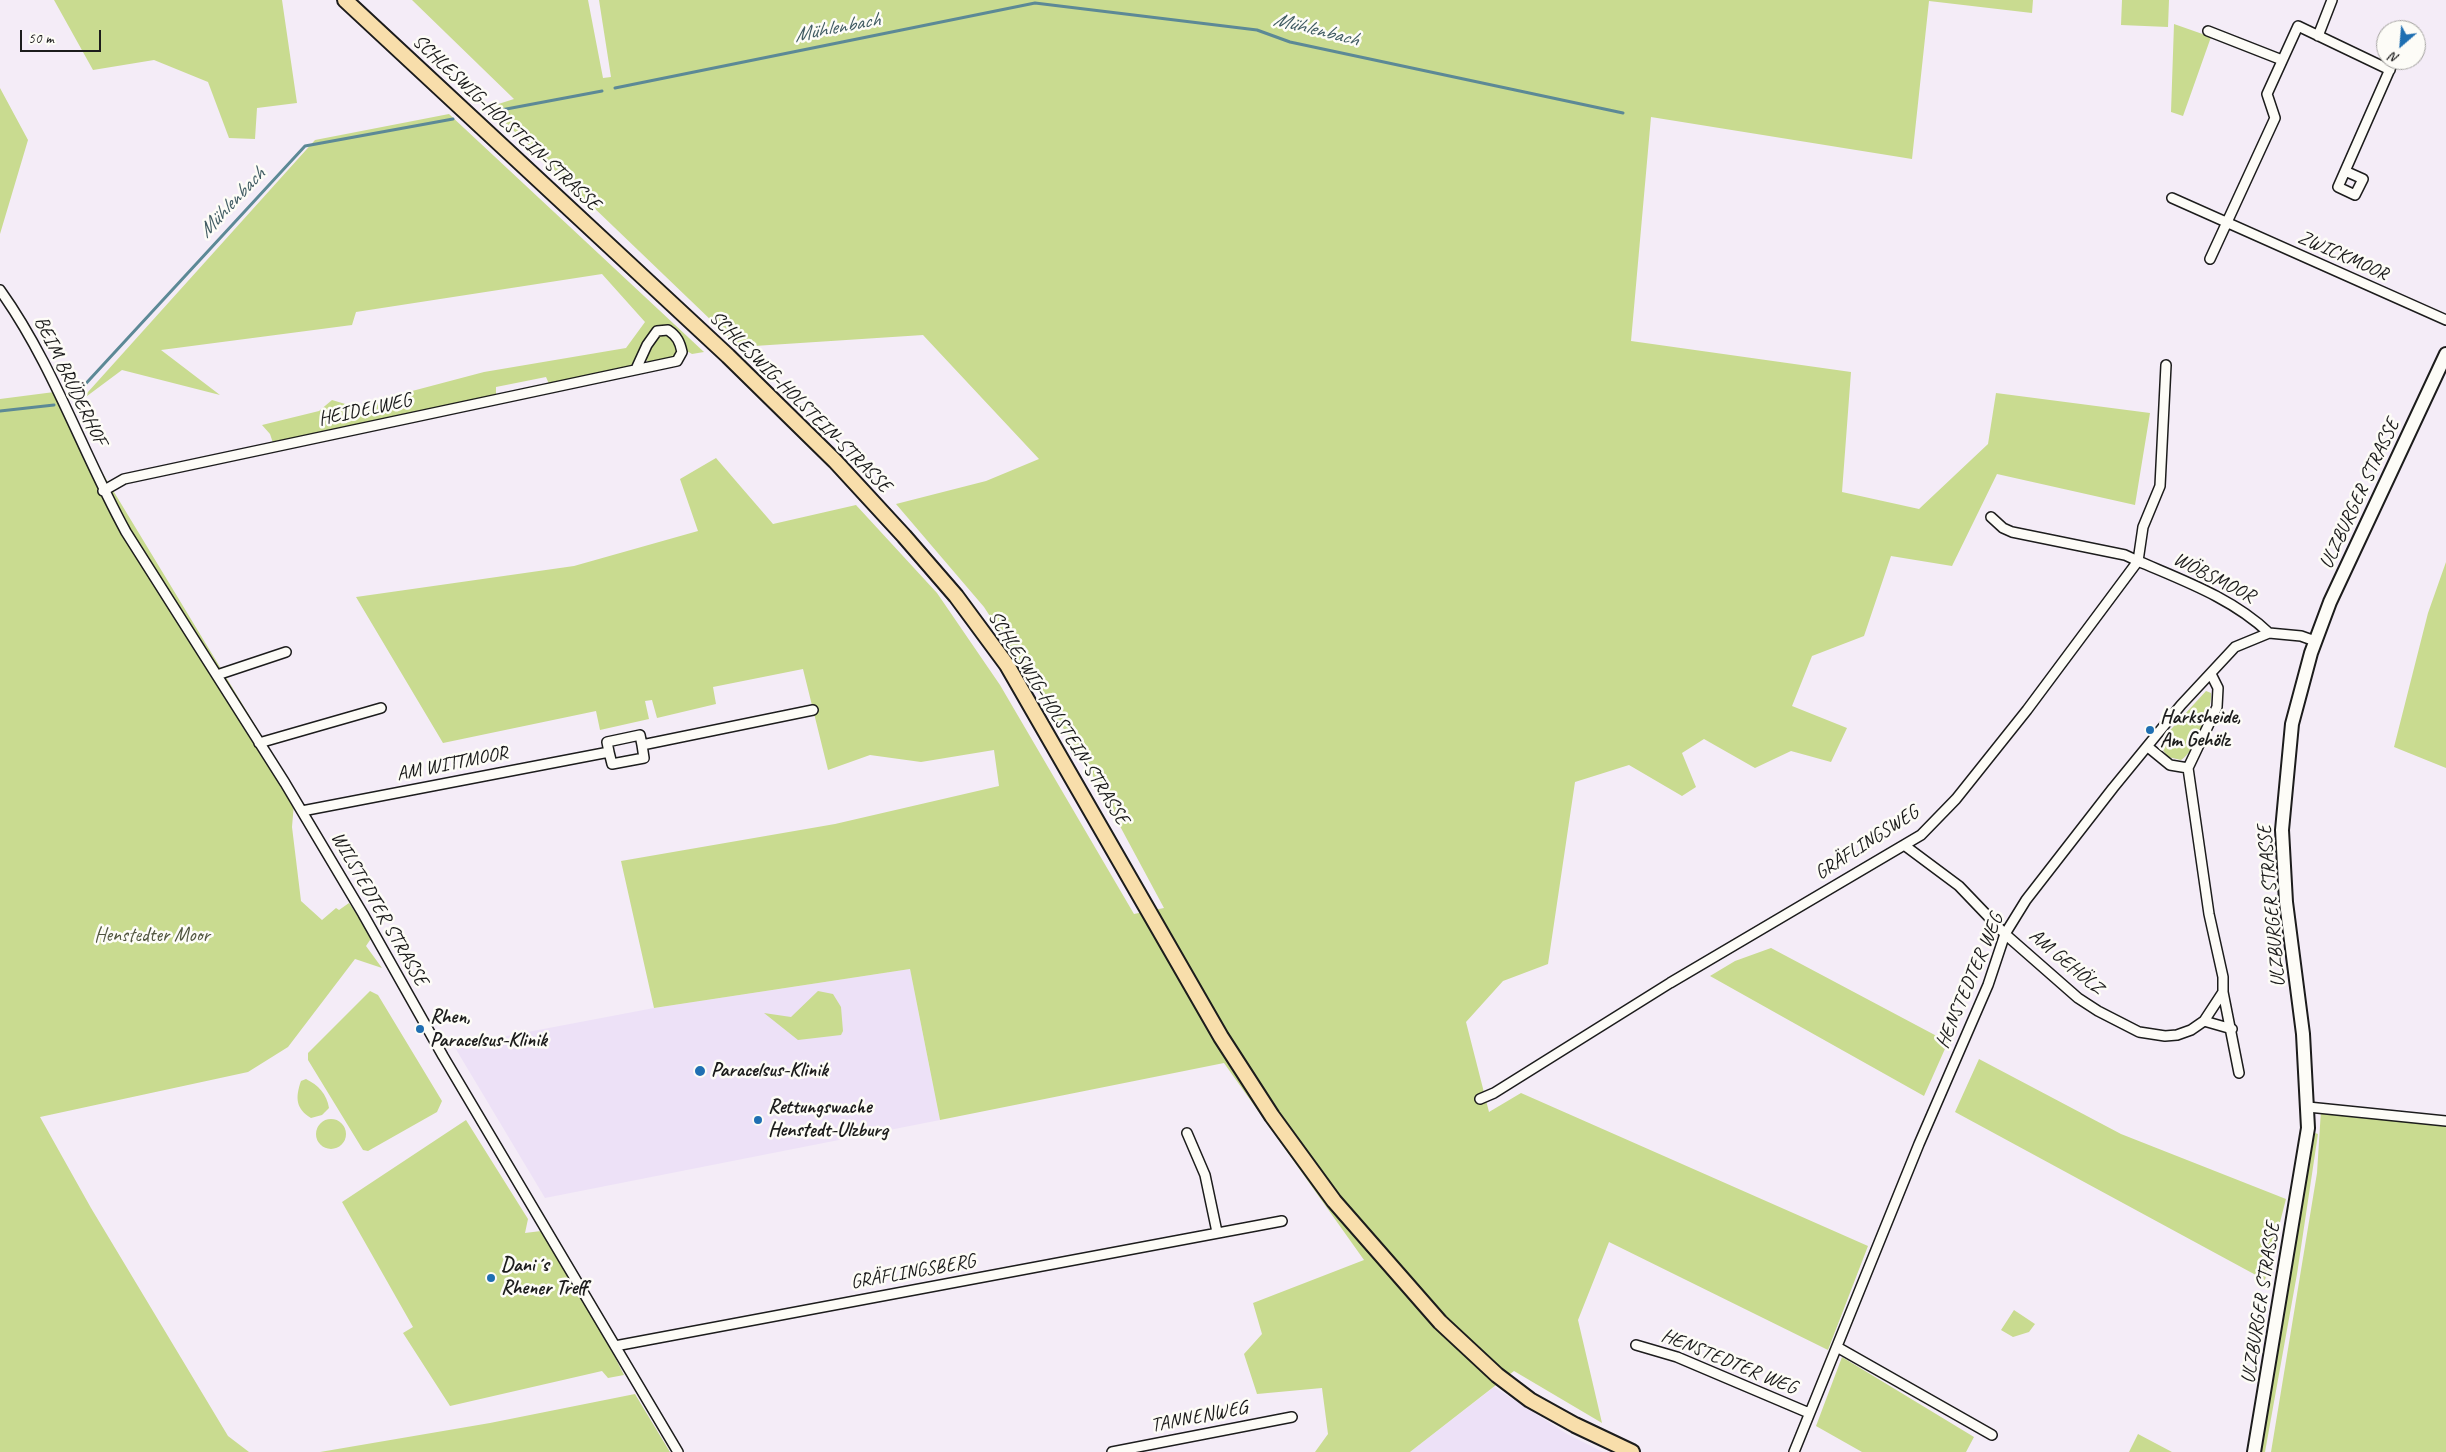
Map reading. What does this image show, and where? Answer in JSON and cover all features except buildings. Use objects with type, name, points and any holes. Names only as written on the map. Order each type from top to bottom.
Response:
[{"type":"main road","name":"SCHLESWIG-HOLSTEIN-STRASSE","points":[[345,0],[728,356],[835,461],[904,536],[956,596],[1007,665],[1226,1045],[1272,1116],[1334,1201],[1440,1322],[1497,1375],[1530,1400],[1575,1425],[1632,1452]]},
{"type":"main road","name":"ULZBURGER STRASSE","points":[[2254,1452],[2307,1137],[2308,1107],[2302,1034],[2286,902],[2282,830],[2292,724],[2315,641],[2338,584],[2446,354]]},
{"type":"street","points":[[2318,36],[2332,0]]},
{"type":"street","points":[[2210,259],[2275,118],[2267,94],[2298,26],[2376,63]]},
{"type":"street","points":[[2208,31],[2282,60]]},
{"type":"street","points":[[2345,170],[2390,70]]},
{"type":"street","name":"ZWICKMOOR","points":[[2172,198],[2446,320]]},
{"type":"street","name":"BEIM BRÜDERHOF","points":[[0,290],[24,323],[41,354],[104,491]]},
{"type":"street","name":"HEIDELWEG","points":[[104,491],[124,479],[677,361],[682,352],[680,342],[675,334],[668,330],[657,331],[647,345],[636,369]]},
{"type":"street","points":[[1991,517],[2012,532],[2125,555],[2138,561],[2143,527],[2160,486],[2166,365]]},
{"type":"street","name":"WILSTEDTER STRASSE","points":[[104,491],[126,532],[302,811],[443,1056],[678,1452]]},
{"type":"street","name":"WÖBSMOOR","points":[[2138,561],[2218,596],[2250,615],[2269,633]]},
{"type":"street","name":"GRÄFLINGSWEG","points":[[1480,1099],[1494,1093],[1670,983],[1920,835],[1956,799],[2027,710],[2138,561]]},
{"type":"street","name":"HENSTEDTER WEG","points":[[1794,1452],[1988,985],[2005,934],[2026,900],[2070,841],[2148,746],[2235,647],[2269,633],[2301,636],[2315,641]]},
{"type":"street","points":[[217,675],[286,652]]},
{"type":"street","points":[[2211,674],[2218,688],[2217,707],[2188,768],[2209,914],[2223,977],[2223,992],[2239,1073]]},
{"type":"street","points":[[260,743],[382,708]]},
{"type":"street","points":[[642,745],[813,710]]},
{"type":"street","points":[[640,735],[644,758],[612,764],[609,752],[607,742],[640,735]]},
{"type":"street","points":[[2148,746],[2170,764],[2188,768]]},
{"type":"street","name":"AM WITTMOOR","points":[[302,811],[609,752]]},
{"type":"street","name":"AM GEHÖLZ","points":[[1904,845],[1959,886],[2005,934],[2078,998],[2118,1023],[2139,1032],[2177,1035],[2191,1030],[2204,1021],[2223,992]]},
{"type":"street","points":[[2204,1021],[2232,1030]]},
{"type":"street","points":[[2308,1107],[2446,1120]]},
{"type":"street","points":[[1187,1133],[1205,1175],[1217,1232]]},
{"type":"street","name":"GRÄFLINGSBERG","points":[[615,1346],[1282,1221]]},
{"type":"street","name":"HENSTEDTER WEG","points":[[1636,1345],[1677,1357],[1809,1413]]},
{"type":"street","points":[[1837,1347],[1992,1435]]},
{"type":"street","name":"TANNENWEG","points":[[1112,1452],[1292,1417]]},
{"type":"shaded area","name":"Paracelsus-Klinik","points":[[910,969],[940,1120],[545,1198],[454,1046],[654,1008]]},
{"type":"shaded area","points":[[1494,1387],[1567,1434],[1603,1452],[1410,1452]]},
{"type":"green space","points":[[54,0],[282,0],[297,103],[257,108],[255,139],[229,138],[208,82],[154,60],[93,70]]},
{"type":"green space","points":[[412,0],[588,0],[603,78],[611,77],[599,0],[2033,0],[2032,13],[1929,1],[1912,159],[1651,117],[1631,341],[1851,372],[1842,492],[1919,509],[1988,444],[1996,393],[2150,413],[2135,505],[1997,474],[1952,566],[1891,556],[1864,636],[1812,656],[1792,706],[1847,728],[1831,762],[1791,751],[1755,768],[1704,739],[1682,753],[1696,787],[1682,796],[1629,765],[1575,782],[1548,964],[1503,981],[1466,1022],[1489,1112],[1521,1093],[1868,1246],[1828,1350],[1609,1242],[1578,1320],[1602,1423],[1514,1371],[1410,1452],[1315,1452],[1328,1434],[1322,1388],[1257,1394],[1244,1354],[1262,1334],[1253,1303],[1364,1260],[1224,1063],[940,1120],[910,969],[654,1008],[621,861],[835,824],[999,786],[994,750],[921,762],[870,755],[828,770],[803,669],[713,687],[716,704],[657,718],[652,700],[645,701],[649,719],[600,730],[596,711],[443,743],[356,597],[574,566],[698,531],[680,479],[716,458],[773,524],[856,505],[937,593],[1000,685],[1134,914],[1164,908],[1086,763],[984,607],[896,504],[986,481],[1039,459],[923,335],[739,347],[489,107],[514,99]]},
{"type":"green space","points":[[2122,0],[2169,0],[2168,27],[2121,25]]},
{"type":"green space","points":[[2174,24],[2211,37],[2183,116],[2171,112]]},
{"type":"green space","points":[[0,88],[28,140],[0,234]]},
{"type":"green space","points":[[449,114],[704,352],[692,354],[685,350],[683,341],[657,329],[633,367],[549,384],[546,377],[496,387],[496,395],[273,443],[270,434],[262,425],[319,411],[332,400],[362,409],[397,395],[484,372],[626,348],[645,322],[602,274],[356,312],[352,325],[161,350],[220,395],[122,370],[79,402],[315,140]]},
{"type":"green space","points":[[666,332],[675,343],[676,355],[668,361],[647,361],[644,355],[653,338]]},
{"type":"green space","name":"Henstedter Moor","points":[[62,391],[94,459],[295,791],[292,827],[301,901],[322,920],[336,908],[339,910],[349,903],[372,937],[366,946],[382,968],[355,959],[288,1047],[248,1072],[40,1117],[91,1208],[228,1436],[249,1452],[0,1452],[0,399]]},
{"type":"green space","points":[[2446,562],[2446,768],[2394,747],[2428,613]]},
{"type":"green space","points":[[2206,691],[2211,693],[2211,700],[2206,719],[2197,740],[2181,760],[2168,757],[2160,746],[2162,739]]},
{"type":"green space","points":[[1771,948],[1948,1042],[1924,1096],[1710,976],[1735,961]]},
{"type":"green space","points":[[370,991],[378,995],[442,1101],[437,1112],[368,1151],[363,1150],[308,1060],[308,1053]]},
{"type":"green space","points":[[818,991],[833,994],[841,1007],[843,1031],[841,1035],[798,1040],[764,1013],[791,1017]]},
{"type":"green space","points":[[1979,1059],[2121,1134],[2286,1199],[2265,1280],[1955,1112]]},
{"type":"green space","points":[[306,1079],[318,1087],[326,1098],[329,1108],[322,1115],[311,1118],[302,1111],[298,1103],[301,1081]]},
{"type":"green space","points":[[2321,1110],[2446,1123],[2446,1452],[2271,1452],[2317,1173]]},
{"type":"green space","points":[[331,1119],[342,1123],[346,1134],[342,1145],[331,1149],[320,1145],[316,1134],[320,1123]]},
{"type":"green space","points":[[466,1120],[528,1219],[525,1233],[541,1231],[592,1312],[624,1375],[608,1378],[602,1371],[450,1406],[403,1333],[413,1327],[342,1202]]},
{"type":"green space","points":[[2315,1133],[2318,1134],[2297,1274],[2265,1452],[2258,1452]]},
{"type":"green space","points":[[2014,1310],[2035,1324],[2029,1332],[2013,1337],[2001,1330]]},
{"type":"green space","points":[[1842,1357],[1974,1437],[1966,1452],[1862,1452],[1816,1426]]},
{"type":"green space","points":[[635,1394],[670,1452],[320,1452],[490,1423]]},
{"type":"green space","points":[[2138,1434],[2172,1452],[2129,1452]]},
{"type":"waterway","name":"Mühlenbach","points":[[615,88],[1035,3],[1257,30],[1290,42],[1623,113]]},
{"type":"waterway","name":"Mühlenbach","points":[[501,110],[602,91]]},
{"type":"waterway","name":"Mühlenbach","points":[[79,391],[305,146],[453,119]]},
{"type":"waterway","name":"Mühlenbach","points":[[0,411],[54,405]]},
{"type":"place","name":"Harksheide, Am Gehölz","points":[[2150,730]]},
{"type":"place","name":"Rhen, Paracelsus-Klinik","points":[[420,1029]]},
{"type":"place","name":"Paracelsus-Klinik","points":[[700,1071]]},
{"type":"place","name":"Rettungswache Henstedt-Ulzburg","points":[[758,1120]]},
{"type":"place","name":"Dani´s Rhener Treff","points":[[491,1278]]}]
